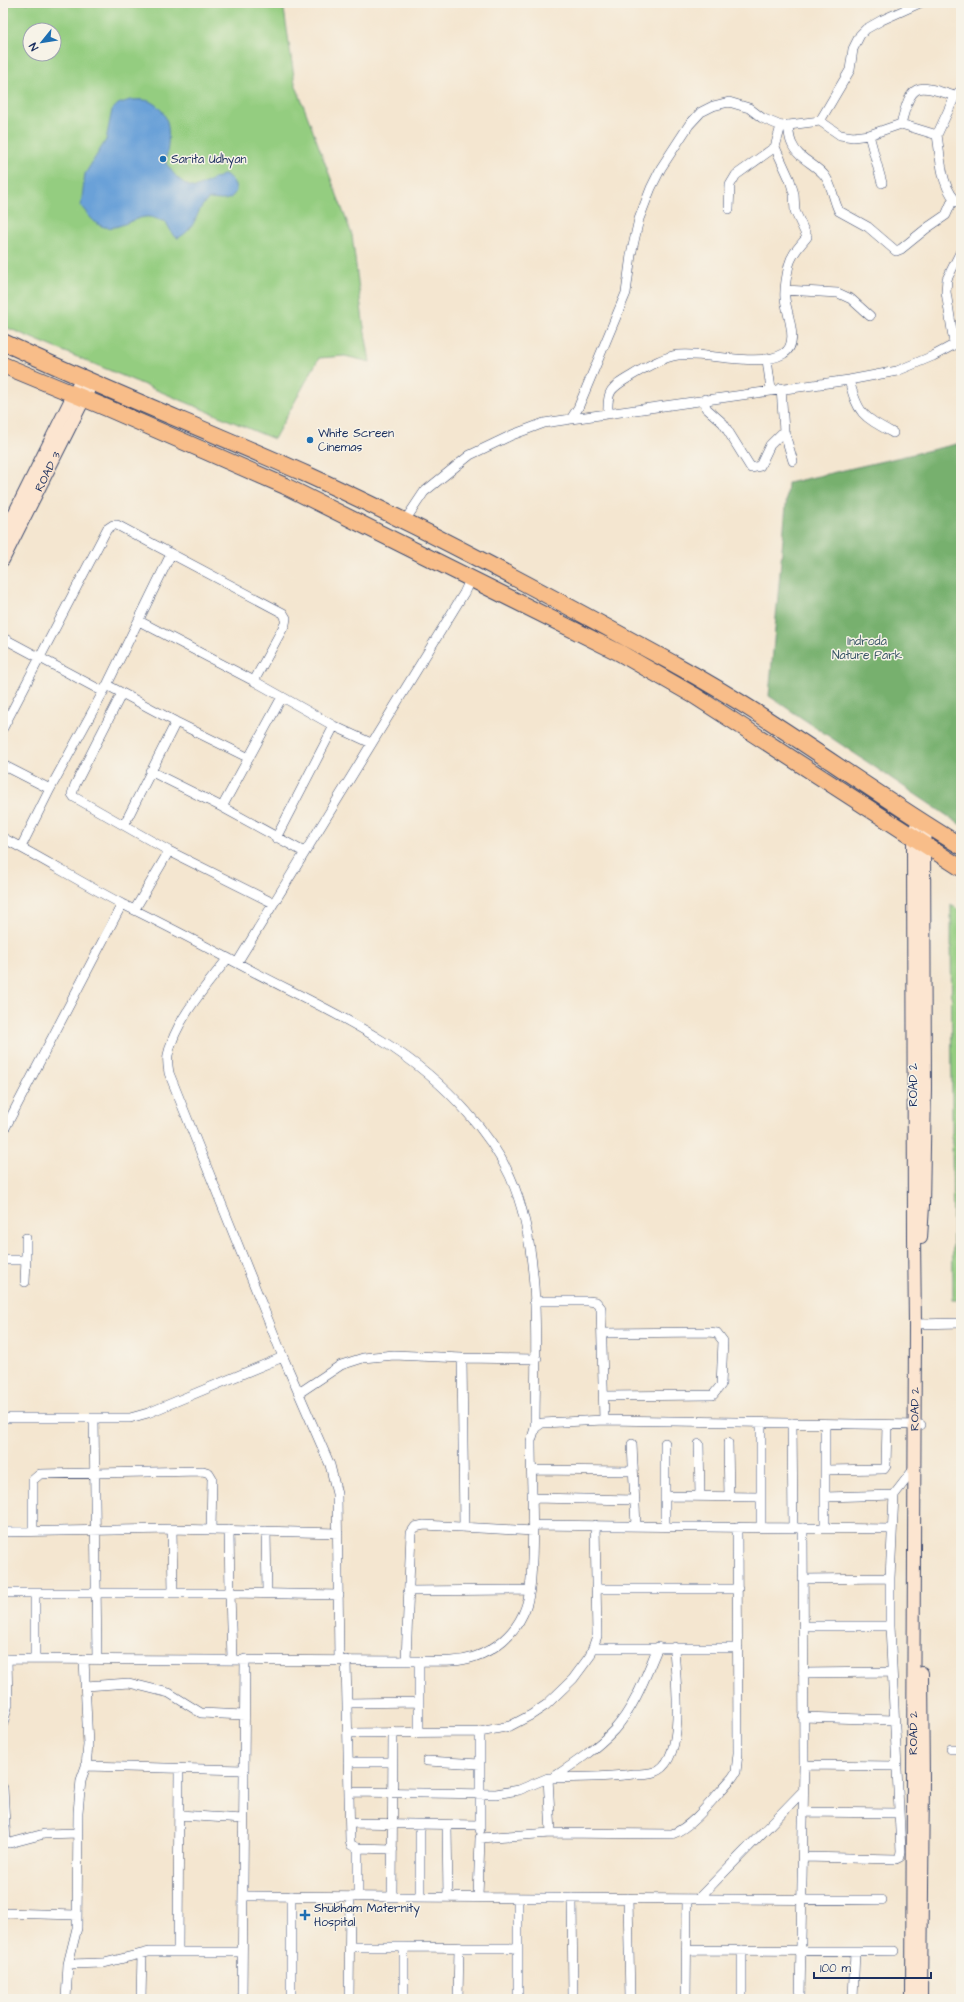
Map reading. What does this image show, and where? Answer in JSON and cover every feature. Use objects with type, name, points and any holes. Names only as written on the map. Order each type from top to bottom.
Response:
[{"type":"highway","points":[[3,342],[87,381],[309,476],[398,519],[676,665],[744,704],[923,823],[961,846]]},
{"type":"highway","points":[[3,365],[80,396],[285,486],[620,653],[695,696],[961,868]]},
{"type":"highway","points":[[382,534],[398,519]]},
{"type":"street","points":[[820,121],[850,70],[853,49],[860,35],[866,29],[882,20],[920,3]]},
{"type":"street","points":[[901,124],[907,100],[918,88],[925,87],[958,93],[937,135],[943,176],[948,191],[953,199],[961,205]]},
{"type":"street","points":[[571,419],[578,408],[626,293],[638,219],[651,188],[661,168],[689,125],[701,112],[713,106],[729,102],[749,108],[762,118],[784,126],[820,121],[840,135],[853,137],[869,135],[901,124],[937,135]]},
{"type":"street","points":[[729,209],[730,185],[736,175],[775,147],[784,126]]},
{"type":"street","points":[[784,126],[796,151],[819,169],[826,177],[831,186],[839,211],[868,227],[896,250],[901,249],[922,231],[946,215],[953,199]]},
{"type":"street","points":[[869,135],[882,183]]},
{"type":"street","points":[[608,413],[607,398],[609,392],[616,385],[636,372],[676,355],[767,360],[784,354],[791,347],[792,339],[785,290],[790,262],[800,245],[807,237],[795,211],[794,194],[790,180],[775,147]]},
{"type":"street","points":[[398,519],[424,492],[470,455],[512,435],[544,423],[771,389],[849,380],[897,371],[934,356],[958,342],[946,292],[947,279],[961,251]]},
{"type":"street","points":[[785,290],[838,293],[851,299],[870,316]]},
{"type":"street","points":[[767,360],[771,389]]},
{"type":"street","points":[[849,380],[854,401],[861,413],[868,420],[893,433]]},
{"type":"street","name":"ROAD 3","points":[[3,560],[87,381]]},
{"type":"street","points":[[781,388],[784,431],[793,462]]},
{"type":"street","name":"ROAD 3","points":[[3,536],[80,396]]},
{"type":"street","points":[[705,399],[706,408],[723,423],[751,468],[760,466],[770,444],[784,431]]},
{"type":"street","points":[[3,728],[110,526],[117,525],[283,613],[286,618],[285,624],[254,681]]},
{"type":"street","points":[[21,847],[139,621],[171,554]]},
{"type":"street","points":[[237,963],[464,593],[471,578]]},
{"type":"street","points":[[139,621],[254,681],[334,726],[371,743]]},
{"type":"street","points":[[3,638],[40,658],[104,688],[122,693],[176,722],[250,758]]},
{"type":"street","points":[[122,693],[74,785],[72,794],[79,800],[169,851],[273,903]]},
{"type":"street","points":[[222,807],[282,697]]},
{"type":"street","points":[[124,825],[176,722]]},
{"type":"street","points":[[276,838],[334,726]]},
{"type":"street","points":[[3,765],[50,789]]},
{"type":"street","points":[[150,771],[222,807],[304,852]]},
{"type":"street","name":"ROAD 2","points":[[920,1999],[923,1780],[918,1425],[921,1236],[924,1206],[924,1112],[919,840],[923,823]]},
{"type":"street","points":[[3,838],[122,904],[135,909],[374,1035],[424,1069],[460,1104],[484,1132],[500,1155],[511,1177],[521,1206],[528,1237],[534,1301],[537,1359],[535,1428],[531,1441],[534,1528],[530,1590],[523,1614],[514,1630],[489,1650],[474,1657],[456,1661],[5,1659],[8,1704],[3,1724]]},
{"type":"street","points":[[135,909],[169,851]]},
{"type":"street","points":[[3,1132],[122,904]]},
{"type":"street","points":[[228,958],[197,998],[175,1034],[168,1056],[169,1073],[283,1357],[330,1465],[337,1494],[339,1595],[342,1660],[347,1703],[351,1845],[358,1848],[392,1849]]},
{"type":"street","points":[[26,1238],[26,1282]]},
{"type":"street","points":[[3,1260],[26,1260]]},
{"type":"street","points":[[534,1301],[596,1302],[601,1308],[603,1334],[604,1420]]},
{"type":"street","points":[[919,1324],[961,1323]]},
{"type":"street","points":[[603,1334],[709,1332],[717,1333],[722,1341],[721,1386],[713,1395],[604,1396]]},
{"type":"street","points":[[299,1393],[341,1365],[363,1358],[394,1355],[537,1359]]},
{"type":"street","points":[[3,1418],[130,1418],[148,1413],[283,1357]]},
{"type":"street","points":[[462,1358],[464,1527]]},
{"type":"street","points":[[94,1418],[97,1530],[97,1659]]},
{"type":"street","points":[[535,1428],[542,1423],[604,1420],[918,1425]]},
{"type":"street","points":[[761,1423],[761,1528]]},
{"type":"street","points":[[792,1423],[793,1528]]},
{"type":"street","points":[[825,1424],[825,1528]]},
{"type":"street","points":[[825,1470],[884,1469],[886,1466],[887,1425]]},
{"type":"street","name":"ROAD 2","points":[[912,1999],[914,1469],[918,1425]]},
{"type":"street","points":[[665,1443],[665,1526]]},
{"type":"street","points":[[728,1443],[729,1497]]},
{"type":"street","points":[[632,1444],[636,1526]]},
{"type":"street","points":[[699,1444],[700,1496]]},
{"type":"street","points":[[803,1857],[896,1859],[900,1857],[901,1851],[890,1626],[890,1578],[894,1495],[914,1469]]},
{"type":"street","points":[[532,1470],[633,1470]]},
{"type":"street","points":[[33,1532],[33,1480],[40,1474],[203,1471],[210,1473],[212,1478],[211,1530]]},
{"type":"street","points":[[825,1497],[894,1495]]},
{"type":"street","points":[[665,1496],[761,1497]]},
{"type":"street","points":[[532,1498],[634,1500]]},
{"type":"street","points":[[406,1661],[408,1591],[412,1530],[418,1526],[534,1528],[595,1525],[892,1529]]},
{"type":"street","points":[[348,1733],[480,1732],[510,1726],[541,1708],[573,1679],[594,1648],[597,1636],[595,1525]]},
{"type":"street","points":[[480,1838],[551,1834],[664,1835],[679,1832],[688,1825],[732,1778],[736,1772],[738,1754],[737,1527]]},
{"type":"street","points":[[800,1999],[803,1899],[804,1765],[803,1528]]},
{"type":"street","points":[[3,1532],[172,1529],[338,1533]]},
{"type":"street","points":[[172,1529],[173,1593]]},
{"type":"street","points":[[229,1530],[232,1659]]},
{"type":"street","points":[[266,1531],[268,1593]]},
{"type":"street","points":[[803,1579],[890,1578]]},
{"type":"street","points":[[596,1589],[738,1589]]},
{"type":"street","points":[[408,1591],[530,1590]]},
{"type":"street","points":[[3,1593],[268,1593],[339,1595]]},
{"type":"street","points":[[35,1593],[36,1659]]},
{"type":"street","points":[[803,1626],[890,1626]]},
{"type":"street","points":[[349,1792],[496,1794],[519,1790],[551,1777],[590,1752],[614,1730],[633,1703],[658,1647]]},
{"type":"street","points":[[551,1777],[618,1776],[654,1772],[669,1759],[676,1732],[674,1647]]},
{"type":"street","points":[[594,1648],[738,1648]]},
{"type":"street","points":[[66,1999],[68,1964],[77,1928],[78,1833],[81,1780],[86,1766],[88,1745],[84,1659]]},
{"type":"street","points":[[242,1999],[245,1659]]},
{"type":"street","points":[[419,1661],[419,1732]]},
{"type":"street","points":[[803,1672],[892,1672]]},
{"type":"street","points":[[86,1686],[129,1684],[169,1693],[201,1713],[244,1715]]},
{"type":"street","points":[[347,1703],[419,1702]]},
{"type":"street","points":[[803,1717],[894,1720]]},
{"type":"street","points":[[392,1732],[392,1897]]},
{"type":"street","points":[[478,1897],[480,1838],[480,1732]]},
{"type":"street","points":[[951,1749],[961,1748]]},
{"type":"street","points":[[427,1761],[480,1764]]},
{"type":"street","points":[[348,1762],[392,1762]]},
{"type":"street","points":[[804,1765],[897,1766]]},
{"type":"street","points":[[86,1766],[244,1770]]},
{"type":"street","points":[[178,1952],[179,1768]]},
{"type":"street","points":[[551,1777],[551,1834]]},
{"type":"street","points":[[3,1788],[6,1843],[10,1844],[55,1832],[78,1833]]},
{"type":"street","points":[[698,1899],[803,1792]]},
{"type":"street","points":[[803,1812],[899,1813]]},
{"type":"street","points":[[179,1815],[243,1819]]},
{"type":"street","points":[[350,1823],[392,1823],[447,1826],[480,1825]]},
{"type":"street","points":[[420,1825],[420,1897]]},
{"type":"street","points":[[447,1826],[448,1897]]},
{"type":"street","points":[[349,1999],[350,1947],[358,1848]]},
{"type":"street","points":[[243,1896],[882,1900]]},
{"type":"street","points":[[291,1896],[291,1999]]},
{"type":"street","points":[[518,1898],[518,1999]]},
{"type":"street","points":[[572,1898],[573,1999]]},
{"type":"street","points":[[628,1898],[630,1999]]},
{"type":"street","points":[[686,1999],[687,1899]]},
{"type":"street","points":[[3,1913],[77,1915]]},
{"type":"street","points":[[350,1947],[518,1948]]},
{"type":"street","points":[[404,1947],[404,1999]]},
{"type":"street","points":[[458,1999],[459,1947]]},
{"type":"street","points":[[686,1950],[894,1951]]},
{"type":"street","points":[[742,1950],[742,1999]]},
{"type":"street","points":[[854,1999],[855,1951]]},
{"type":"street","points":[[68,1964],[104,1963],[142,1954],[178,1952],[242,1952]]},
{"type":"street","points":[[141,1999],[142,1954]]},
{"type":"green space","name":"Sarita Udhyan","points":[[3,3],[283,3],[295,83],[352,235],[370,362],[345,356],[319,358],[274,439],[3,326]]},
{"type":"green space","name":"Indroda Nature Park","points":[[961,443],[961,825],[769,696],[788,483]]},
{"type":"green space","points":[[951,904],[961,912],[961,1300],[953,1300]]},
{"type":"water","points":[[130,100],[149,101],[159,107],[164,114],[168,129],[166,163],[175,175],[182,181],[195,188],[225,174],[232,179],[234,183],[236,191],[230,198],[224,200],[209,199],[204,203],[190,229],[178,238],[173,235],[166,222],[150,217],[139,218],[120,226],[101,226],[93,220],[81,206],[85,174],[106,140],[112,110],[118,104]]},
{"type":"place","name":"Sarita Udhyan","points":[[163,159]]},
{"type":"place","name":"White Screen Cinemas","points":[[310,440]]},
{"type":"place","name":"Shubham Maternity Hospital","points":[[305,1915]]}]
